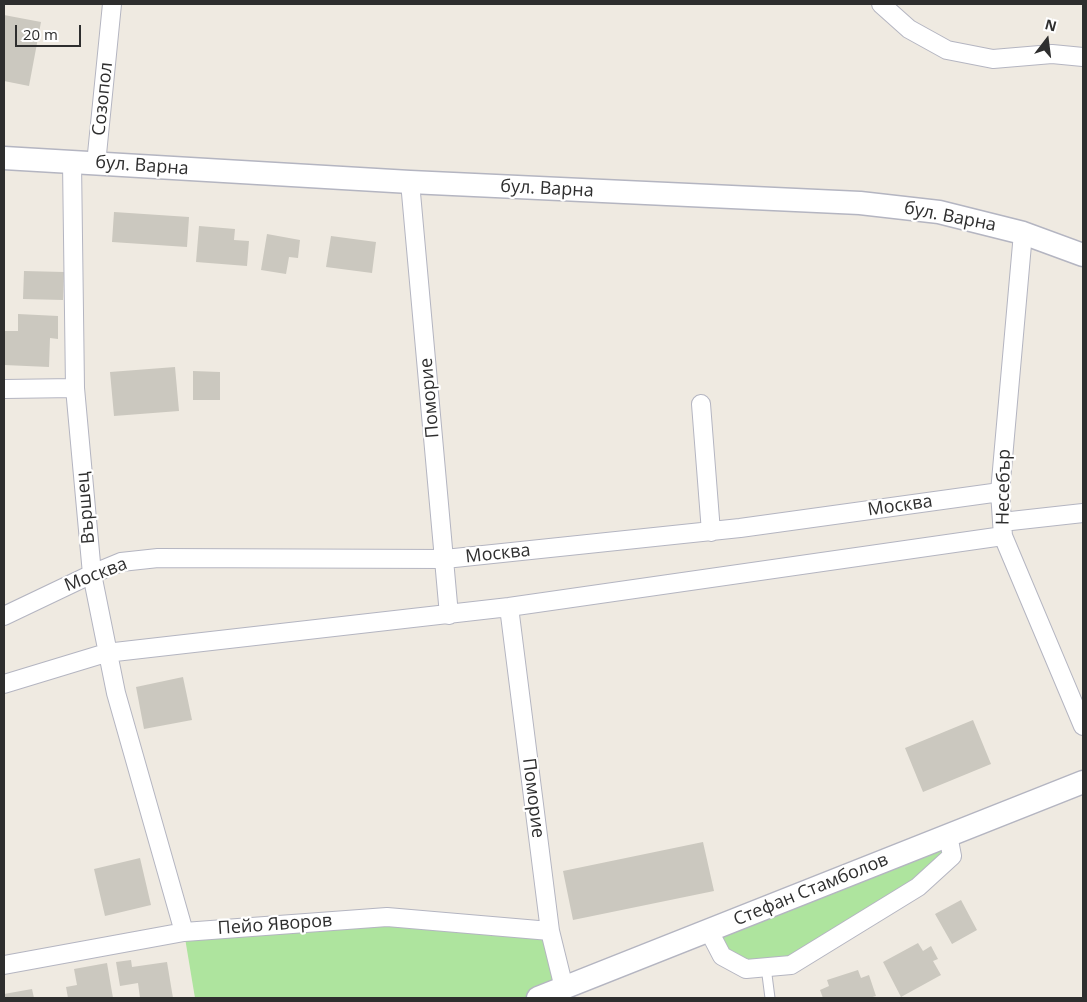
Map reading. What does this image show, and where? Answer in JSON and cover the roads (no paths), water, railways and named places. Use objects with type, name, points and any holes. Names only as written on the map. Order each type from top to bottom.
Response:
[{"type":"street","name":"Созопол","points":[[96,164],[112,4]]},
{"type":"street","points":[[881,4],[909,29],[947,50],[993,59],[1052,54],[1083,57]]},
{"type":"street","name":"бул. Варна","points":[[4,158],[410,182],[860,203],[938,212],[1024,233],[1083,255]]},
{"type":"street","name":"Вършец","points":[[72,162],[75,388],[92,574],[106,653],[116,693],[184,932]]},
{"type":"street","name":"Поморие","points":[[410,182],[449,614]]},
{"type":"street","name":"Несебър","points":[[1024,233],[1000,492],[1003,529],[1083,726]]},
{"type":"street","points":[[4,389],[75,388]]},
{"type":"street","points":[[701,404],[711,532]]},
{"type":"street","name":"Москва","points":[[4,616],[121,562],[158,558],[445,560],[711,532],[1000,492]]},
{"type":"street","points":[[4,684],[106,653],[509,607],[1003,529],[1083,513]]},
{"type":"street","name":"Поморие","points":[[509,607],[550,931],[564,988]]},
{"type":"street","name":"Стефан Стамболов","points":[[538,998],[1083,782]]},
{"type":"street","points":[[708,931],[722,956],[746,970],[791,965],[918,887],[952,856],[948,835]]},
{"type":"street","name":"Пейо Яворов","points":[[4,965],[184,932],[386,917],[550,931]]},
{"type":"lane","points":[[766,967],[770,998]]}]
